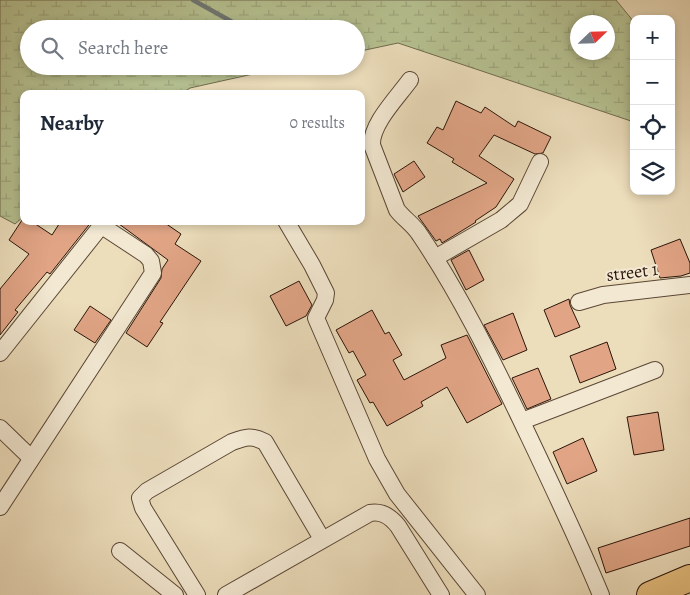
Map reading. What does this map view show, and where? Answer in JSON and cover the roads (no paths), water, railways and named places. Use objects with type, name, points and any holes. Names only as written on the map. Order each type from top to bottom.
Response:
[{"type":"main road","points":[[650,595],[690,578]]},
{"type":"street","points":[[410,80],[377,124],[371,136],[372,145],[397,210],[418,232],[435,258],[489,354],[569,520],[601,595]]},
{"type":"street","points":[[435,258],[501,220],[520,204],[540,162]]},
{"type":"street","points":[[0,353],[103,225]]},
{"type":"street","points":[[0,508],[153,272],[151,261],[146,255],[105,225]]},
{"type":"street","points":[[288,225],[326,293],[325,300],[316,318],[377,459],[397,494],[477,595]]},
{"type":"street","name":"street 1","points":[[579,302],[603,295],[690,285]]},
{"type":"street","points":[[522,421],[655,370]]},
{"type":"street","points":[[0,428],[31,458]]},
{"type":"street","points":[[197,595],[143,508],[140,498],[147,491],[232,442],[254,436],[264,442],[322,539]]},
{"type":"street","points":[[226,595],[322,539],[370,513],[377,512],[392,518],[441,595]]},
{"type":"street","points":[[120,550],[175,595]]},
{"type":"waterway","points":[[193,0],[229,20]]}]
